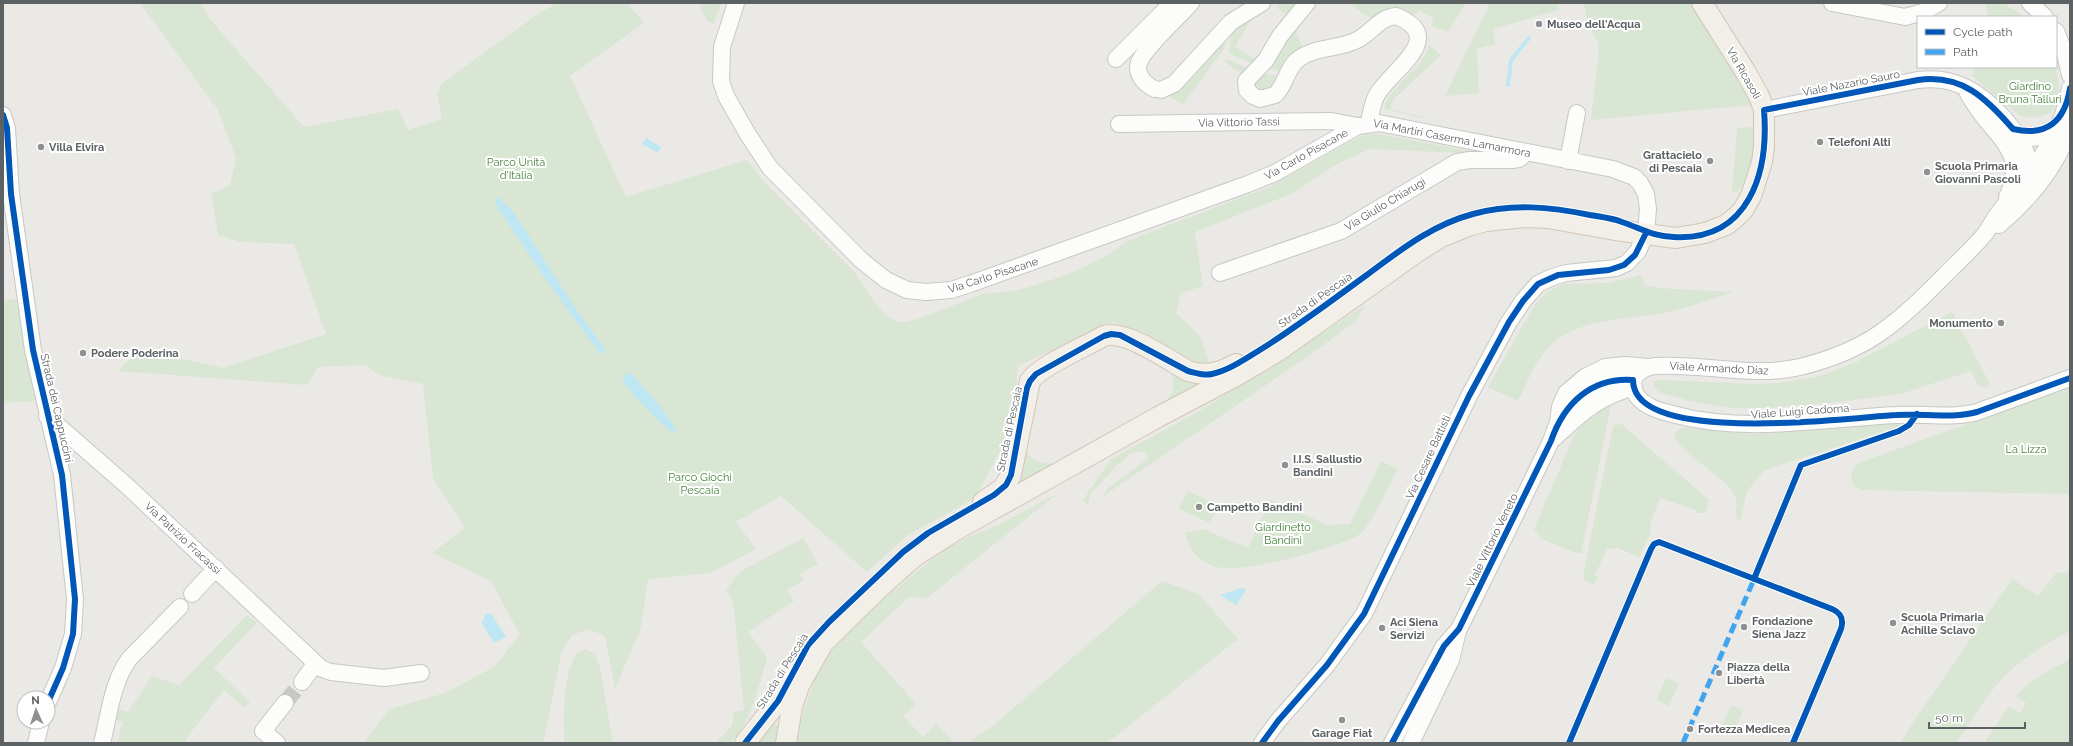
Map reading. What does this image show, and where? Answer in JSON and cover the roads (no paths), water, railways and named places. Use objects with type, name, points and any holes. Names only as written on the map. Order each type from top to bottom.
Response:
[{"type":"main road","name":"Via Ricasoli","points":[[1646,233],[1676,238],[1694,236],[1726,225],[1740,214],[1750,196],[1762,162],[1764,147],[1764,110],[1759,96],[1702,3]]},
{"type":"main road","name":"Strada di Pescaia","points":[[744,742],[778,702],[808,645],[829,622],[884,568],[911,546],[951,519],[988,499],[1006,485],[1012,470],[1028,384],[1036,374],[1056,362],[1104,336],[1116,335],[1134,342],[1188,371],[1203,374],[1218,372],[1272,343],[1418,238],[1452,220],[1479,212],[1508,207],[1546,207],[1622,222],[1646,233]]},
{"type":"main road","name":"Strada di Pescaia","points":[[786,743],[792,707],[799,686],[823,643],[880,587],[915,556],[962,526],[1263,360],[1428,245],[1468,226],[1496,220],[1526,217],[1553,219],[1615,230],[1646,233]]},
{"type":"street","name":"Via Carlo Pisacane","points":[[736,3],[722,47],[720,74],[726,96],[752,143],[779,179],[861,260],[886,280],[900,287],[917,292],[946,291],[979,281],[1240,187],[1276,173],[1363,125]]},
{"type":"street","points":[[1116,59],[1172,3]]},
{"type":"street","points":[[1191,3],[1148,50],[1139,63],[1138,70],[1148,86],[1158,89],[1174,84],[1230,22],[1262,3]]},
{"type":"street","name":"Via Martiri Caserma Lamarmora","points":[[1307,3],[1280,36],[1266,60],[1248,77],[1246,85],[1247,90],[1253,96],[1260,99],[1276,95],[1289,69],[1298,60],[1320,50],[1358,40],[1385,18],[1396,16],[1411,25],[1418,42],[1414,52],[1378,92],[1363,125]]},
{"type":"street","points":[[1832,3],[1905,17],[1923,12],[1940,3]]},
{"type":"street","points":[[2030,3],[2044,16]]},
{"type":"street","points":[[2062,36],[2070,75]]},
{"type":"street","name":"Viale Nazario Sauro","points":[[1764,110],[1924,79],[1947,80],[1968,93],[1985,99],[2016,133]]},
{"type":"street","name":"Viale Armando Diaz","points":[[1647,367],[1664,366],[1743,371],[1772,371],[1800,367],[1835,356],[1876,336],[1898,320],[2003,216],[2041,182],[2059,153],[2070,88]]},
{"type":"street","points":[[1968,93],[1983,117],[2009,147],[2013,157],[2014,170],[2003,216]]},
{"type":"street","points":[[1568,161],[1577,113]]},
{"type":"street","name":"Strada dei Cappuccini","points":[[3,115],[7,128],[11,194],[33,350],[64,492],[76,614],[70,647],[53,690]]},
{"type":"street","name":"Via Vittorio Tassi","points":[[1119,124],[1331,121],[1363,125]]},
{"type":"street","name":"Via Martiri Caserma Lamarmora","points":[[1363,125],[1380,123],[1622,172],[1640,183],[1647,200],[1646,233]]},
{"type":"street","points":[[2030,175],[2028,156],[2016,133],[2038,130],[2050,126],[2064,125]]},
{"type":"street","name":"Viale Armando Diaz","points":[[2003,216],[2026,189],[2030,175],[2064,125]]},
{"type":"street","name":"Via Giulio Chiarugi","points":[[1220,273],[1336,233],[1351,226],[1444,168],[1457,162],[1470,160],[1514,160],[1519,159],[1527,152]]},
{"type":"street","name":"Via Cesare Battisti","points":[[1262,743],[1278,721],[1330,662],[1364,614],[1451,431],[1522,301],[1538,284],[1554,276],[1571,272],[1609,270],[1624,265],[1635,255],[1646,233]]},
{"type":"street","name":"Viale Vittorio Veneto","points":[[1411,743],[1451,660],[1459,629],[1551,441],[1558,422],[1560,406],[1566,393],[1585,376],[1611,366],[1626,365],[1647,367]]},
{"type":"street","points":[[1636,389],[1638,372],[1647,367]]},
{"type":"street","name":"Viale Luigi Cadorna","points":[[1636,389],[1656,409],[1682,416],[1750,425],[1909,414],[1966,414],[1987,409],[2070,378]]},
{"type":"street","name":"Viale Vittorio Veneto","points":[[1558,422],[1584,393],[1595,386],[1610,380],[1636,389]]},
{"type":"street","name":"Viale Vittorio Veneto","points":[[1551,441],[1593,403],[1612,394],[1636,389]]},
{"type":"street","name":"Via Patrizio Fracassi","points":[[47,416],[216,568],[315,664],[322,669],[331,672],[384,678],[421,673]]},
{"type":"street","points":[[192,594],[216,568]]},
{"type":"street","points":[[102,743],[119,678],[124,666],[180,606]]},
{"type":"street","name":"Viale Vittorio Veneto","points":[[1392,743],[1444,646],[1459,629]]},
{"type":"street","points":[[302,682],[315,664]]},
{"type":"street","points":[[277,743],[263,731],[285,703]]},
{"type":"street","points":[[36,743],[39,730]]},
{"type":"water","points":[[646,138],[661,147],[658,153],[642,144]]},
{"type":"water","points":[[497,197],[511,209],[518,219],[576,309],[605,349],[605,354],[599,352],[546,280],[496,205],[495,199]]},
{"type":"water","points":[[628,373],[632,374],[660,406],[676,429],[675,433],[656,418],[625,384],[622,380]]},
{"type":"water","points":[[1242,588],[1246,590],[1236,605],[1220,595]]},
{"type":"water","points":[[488,613],[492,615],[506,637],[494,643],[481,622],[484,621],[484,616]]},
{"type":"waterway","points":[[1508,85],[1511,60],[1529,38]]},
{"type":"tunnel","points":[[285,703],[302,682]]},
{"type":"place","name":"Museo dell'Acqua","points":[[1539,24]]},
{"type":"place","name":"Telefoni Alti","points":[[1820,142]]},
{"type":"place","name":"Villa Elvira","points":[[41,147]]},
{"type":"place","name":"Grattacielo di Pescaia","points":[[1710,161]]},
{"type":"place","name":"Scuola Primaria Giovanni Pascoli","points":[[1927,172]]},
{"type":"place","name":"Monumento","points":[[2001,323]]},
{"type":"place","name":"Podere Poderina","points":[[83,353]]},
{"type":"place","name":"I.I.S. Sallustio Bandini","points":[[1285,465]]},
{"type":"place","name":"Campetto Bandini","points":[[1199,507]]},
{"type":"place","name":"Scuola Primaria Achille Sclavo","points":[[1893,623]]},
{"type":"place","name":"Fondazione Siena Jazz","points":[[1744,627]]},
{"type":"place","name":"Aci Siena Servizi","points":[[1382,628]]},
{"type":"place","name":"Piazza della Libertà","points":[[1719,673]]},
{"type":"place","name":"Garage Fiat","points":[[1342,720]]},
{"type":"place","name":"Fortezza Medicea","points":[[1690,729]]},
{"type":"park label","name":"Giardino Bruna Talluri","points":[[2030,92]]},
{"type":"park label","name":"Parco Unità d'Italia","points":[[516,168]]},
{"type":"park label","name":"La Lizza","points":[[2026,449]]},
{"type":"park label","name":"Parco Giochi Pescaia","points":[[700,483]]},
{"type":"park label","name":"Giardinetto Bandini","points":[[1283,533]]}]
